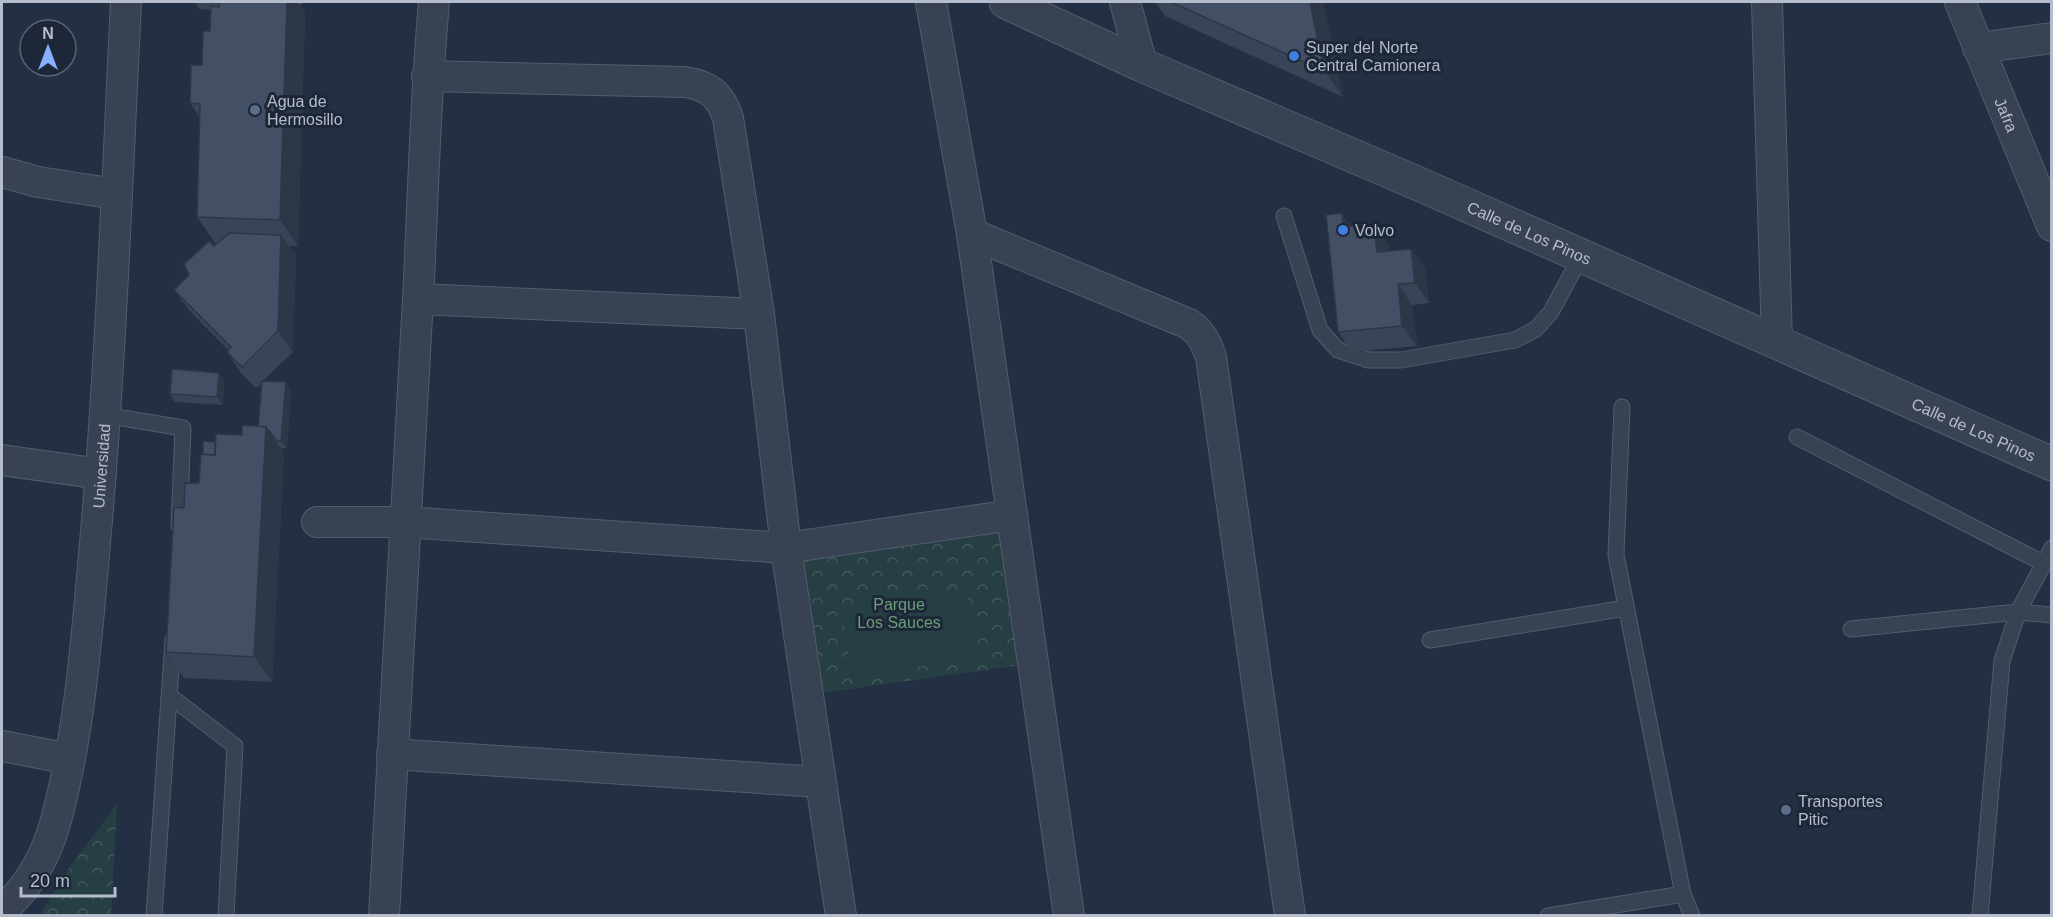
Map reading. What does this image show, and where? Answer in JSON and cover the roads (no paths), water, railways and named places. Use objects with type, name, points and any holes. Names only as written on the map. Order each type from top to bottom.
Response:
[{"type":"street","name":"Universidad","points":[[2,910],[13,902],[37,869],[56,822],[70,759],[89,619],[101,474],[126,2]]},
{"type":"street","points":[[384,915],[428,76],[434,2]]},
{"type":"street","points":[[931,2],[972,234],[1069,915]]},
{"type":"street","points":[[1125,2],[1142,65]]},
{"type":"street","points":[[1767,2],[1777,342]]},
{"type":"street","name":"Jafra","points":[[1960,2],[2052,226]]},
{"type":"street","name":"Calle de Los Pinos","points":[[1024,5],[1142,65],[2052,464]]},
{"type":"street","points":[[1978,48],[2052,38]]},
{"type":"street","points":[[428,76],[685,82],[702,85],[723,103],[728,118],[759,314],[786,548],[841,915]]},
{"type":"street","points":[[2,172],[38,182],[116,194]]},
{"type":"street","points":[[972,234],[1189,324],[1206,342],[1211,357],[1290,915]]},
{"type":"street","points":[[418,299],[759,314]]},
{"type":"street","points":[[2,460],[101,474]]},
{"type":"street","points":[[317,522],[404,522],[786,548],[1012,515]]},
{"type":"street","points":[[2,746],[70,759]]},
{"type":"street","points":[[392,754],[820,782]]},
{"type":"lane","points":[[1284,216],[1320,330],[1338,350],[1368,360],[1401,360],[1515,340],[1536,329],[1551,312],[1581,256]]},
{"type":"lane","points":[[1622,407],[1616,555],[1683,894],[1692,915]]},
{"type":"lane","points":[[104,415],[183,428],[178,545]]},
{"type":"lane","points":[[1797,437],[2043,563]]},
{"type":"lane","points":[[1980,915],[2002,661],[2018,612],[2052,548]]},
{"type":"lane","points":[[1430,640],[1626,608]]},
{"type":"lane","points":[[1851,629],[2018,612],[2052,615]]},
{"type":"lane","points":[[154,915],[171,697],[174,627]]},
{"type":"lane","points":[[171,697],[235,746],[226,915]]},
{"type":"lane","points":[[1548,915],[1683,894]]},
{"type":"place","name":"Super del Norte Central Camionera","points":[[1294,56]]},
{"type":"place","name":"Agua de Hermosillo","points":[[255,110]]},
{"type":"place","name":"Volvo","points":[[1343,230]]},
{"type":"place","name":"Transportes Pitic","points":[[1786,810]]},
{"type":"park label","name":"Parque Los Sauces","points":[[899,613]]}]
